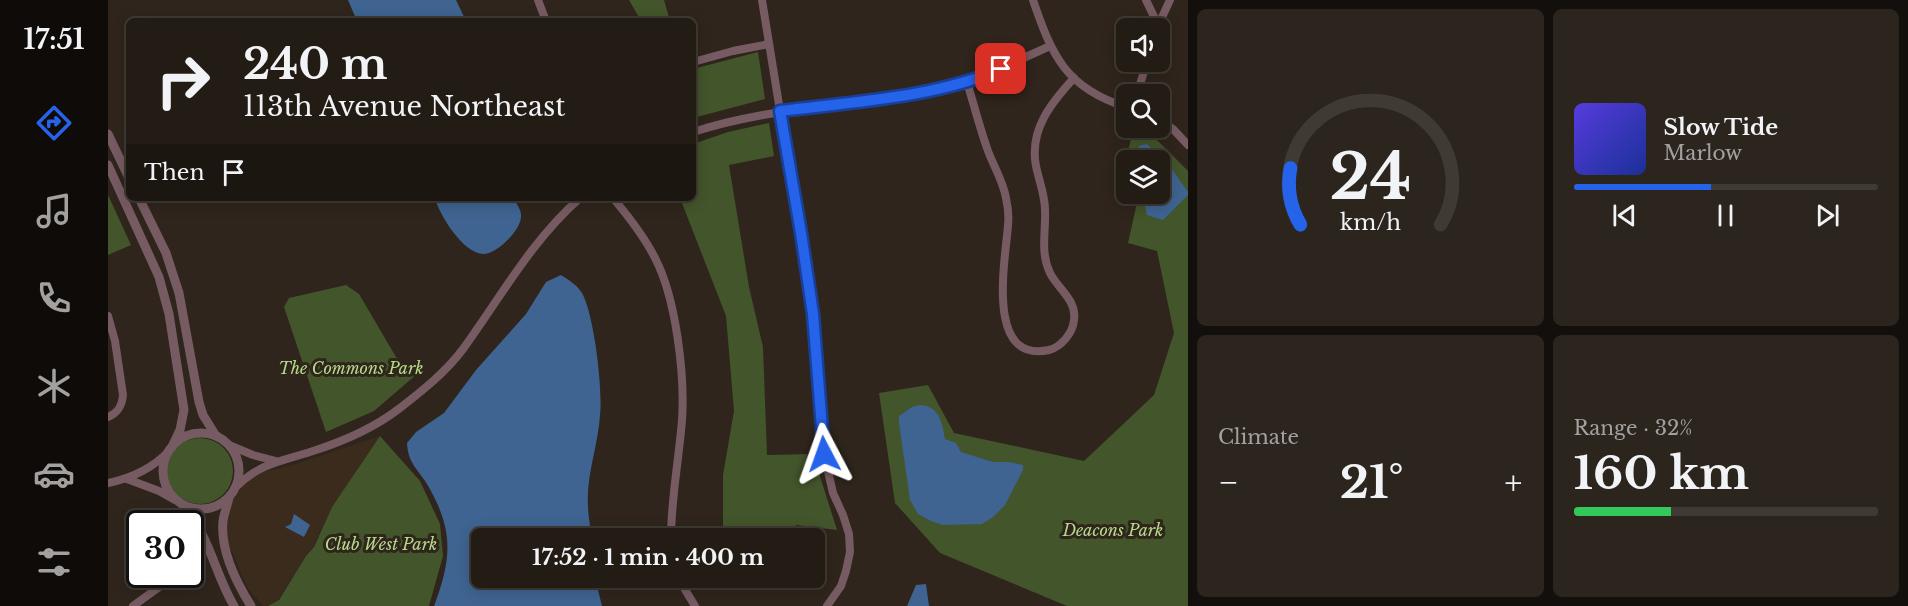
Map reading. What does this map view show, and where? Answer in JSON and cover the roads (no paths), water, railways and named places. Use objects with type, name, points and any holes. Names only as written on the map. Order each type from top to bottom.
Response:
[{"type":"street","points":[[538,0],[545,18]]},
{"type":"street","points":[[762,0],[813,314],[824,454],[833,493],[849,534],[850,552],[846,571],[841,586],[827,606]]},
{"type":"street","points":[[1033,0],[1050,46],[1065,71],[1101,98],[1116,103]]},
{"type":"street","points":[[1146,0],[1153,18]]},
{"type":"street","points":[[1161,18],[1170,0]]},
{"type":"street","points":[[696,61],[769,44]]},
{"type":"street","points":[[696,131],[726,121],[780,111],[874,99],[967,81],[982,77],[1050,46]]},
{"type":"street","points":[[967,81],[985,143],[999,172],[1007,201],[1009,221],[1003,276],[1007,327],[1013,339],[1021,345],[1031,350],[1041,351],[1056,347],[1063,342],[1074,321],[1071,301],[1050,273],[1045,258],[1042,240],[1044,193],[1035,163],[1035,141],[1045,113],[1074,78]]},
{"type":"street","points":[[1170,127],[1188,145]]},
{"type":"street","points":[[108,134],[126,172]]},
{"type":"street","points":[[108,165],[159,277],[169,314],[184,410],[180,430],[164,463],[163,477],[167,489],[197,523],[234,606]]},
{"type":"street","points":[[140,201],[166,253],[172,271],[185,317],[199,402],[203,415],[216,436]]},
{"type":"street","points":[[251,606],[232,569],[223,541],[223,519],[229,498],[237,486],[246,477],[276,460],[308,453],[355,435],[379,423],[399,409],[434,379],[462,350],[503,288],[547,233],[577,201]]},
{"type":"street","points":[[616,201],[635,224],[656,260],[669,293],[679,352],[682,405],[672,528]]},
{"type":"street","points":[[108,316],[115,341],[123,395],[122,404],[117,412],[108,417]]},
{"type":"street","points":[[108,483],[127,479],[154,466],[188,435],[207,433],[253,455],[276,460]]},
{"type":"street","points":[[229,445],[236,454],[239,464],[240,475],[237,486]]},
{"type":"street","points":[[127,479],[201,510],[212,508],[229,498]]},
{"type":"street","points":[[133,606],[158,588]]},
{"type":"street","points":[[684,588],[695,606]]},
{"type":"water","points":[[348,0],[456,0],[465,18],[356,18]]},
{"type":"water","points":[[1147,144],[1153,150],[1138,150],[1139,146]]},
{"type":"water","points":[[1170,167],[1188,195],[1163,220],[1147,215],[1145,204],[1170,204]]},
{"type":"water","points":[[436,201],[515,201],[521,213],[520,221],[514,233],[497,249],[485,254],[477,253],[461,242],[447,224]]},
{"type":"water","points":[[561,275],[578,288],[586,303],[594,334],[601,403],[590,472],[588,495],[590,528],[471,528],[471,588],[598,588],[602,606],[434,606],[447,558],[446,530],[436,500],[411,461],[407,443],[416,432],[444,413],[476,370],[526,314],[546,282]]},
{"type":"water","points":[[920,405],[932,408],[936,412],[941,421],[945,439],[956,443],[961,452],[993,462],[1023,465],[1023,470],[1005,505],[982,524],[943,525],[931,521],[918,514],[910,500],[899,416],[912,407]]},
{"type":"water","points":[[294,514],[310,525],[304,537],[285,527],[291,524]]},
{"type":"water","points":[[926,584],[929,606],[907,606],[916,585]]},
{"type":"park label","name":"The Commons Park","points":[[351,368]]},
{"type":"park label","name":"Deacons Park","points":[[1113,530]]},
{"type":"park label","name":"Club West Park","points":[[381,544]]}]
